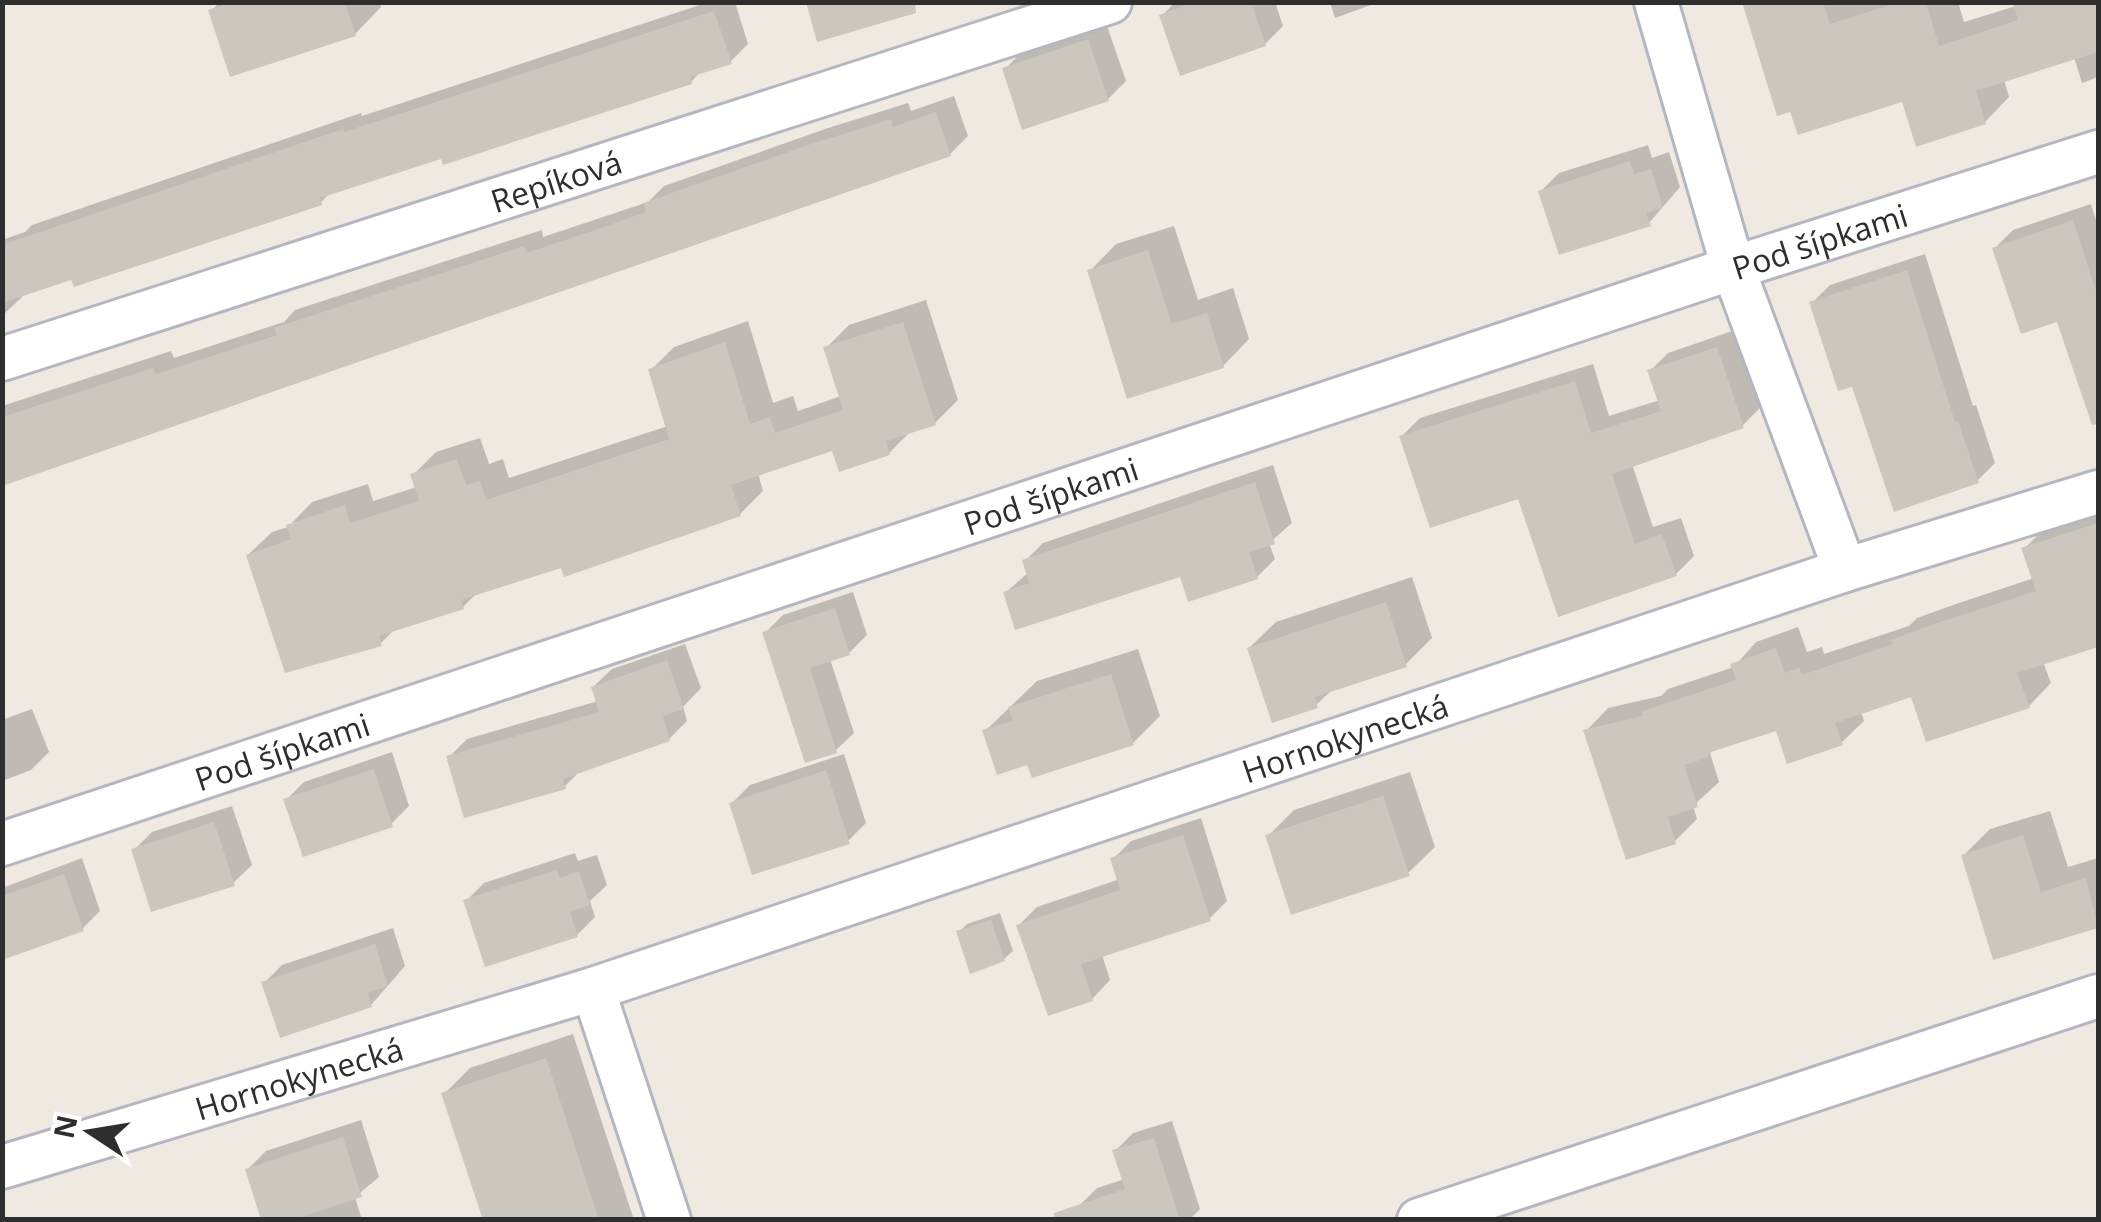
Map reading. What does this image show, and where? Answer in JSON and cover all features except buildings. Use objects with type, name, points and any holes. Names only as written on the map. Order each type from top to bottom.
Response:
[{"type":"street","name":"Repíková","points":[[2,359],[1110,2]]},
{"type":"street","points":[[1656,2],[1733,268],[1845,570]]},
{"type":"street","name":"Pod šípkami","points":[[2,844],[1733,268],[2098,152]]},
{"type":"street","name":"Hornokynecká","points":[[2,1167],[594,989],[1845,570],[2098,492]]},
{"type":"street","points":[[594,989],[669,1220]]},
{"type":"street","points":[[1419,1220],[2098,996]]}]
